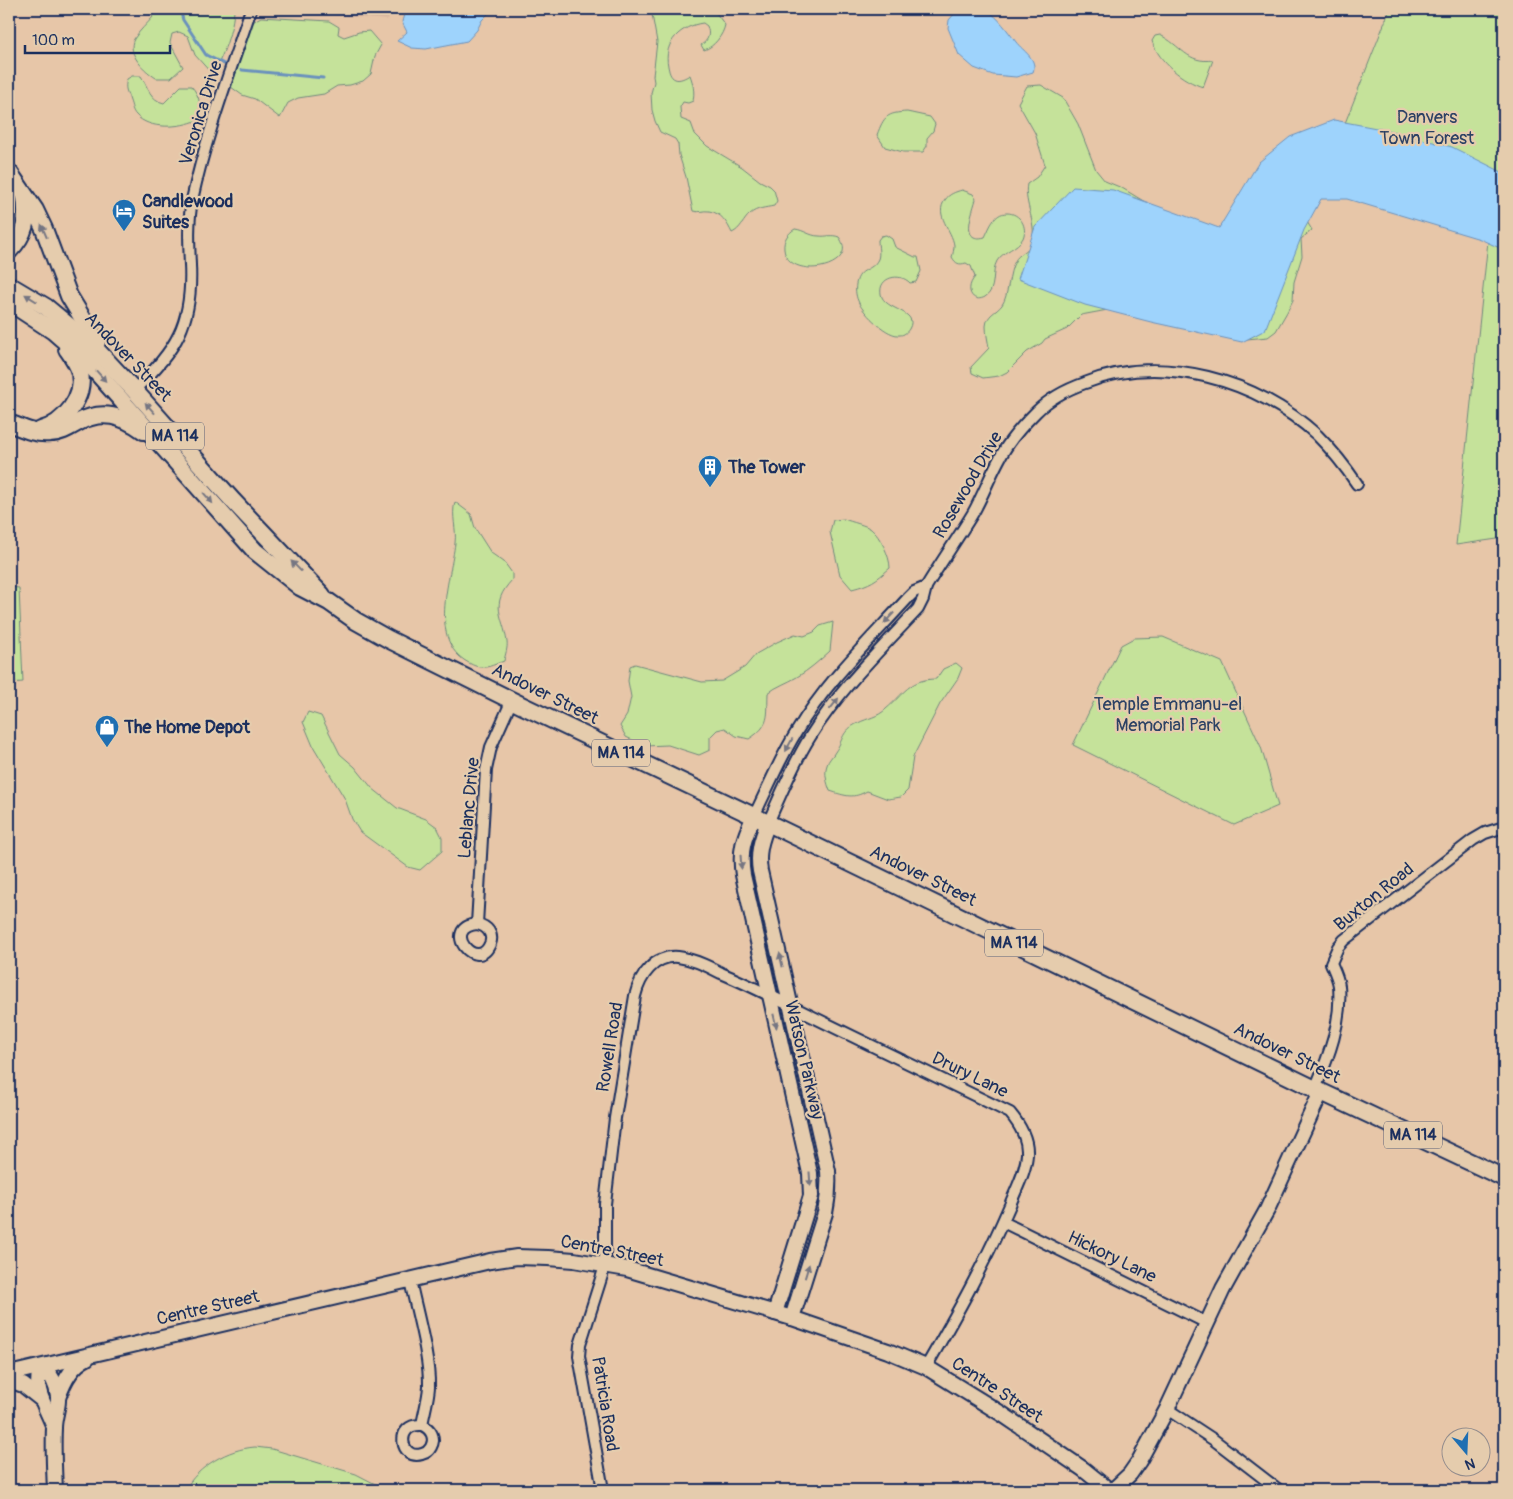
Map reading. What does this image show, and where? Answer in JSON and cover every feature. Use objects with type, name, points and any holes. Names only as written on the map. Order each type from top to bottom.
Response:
[{"type":"highway","points":[[9,172],[25,195],[44,229],[69,296],[113,367]]},
{"type":"highway","points":[[9,251],[18,242],[26,222],[25,195]]},
{"type":"highway","name":"Andover Street","points":[[9,285],[46,307],[88,341],[233,501],[329,602]]},
{"type":"highway","name":"Andover Street","points":[[9,302],[53,331],[84,358],[255,551],[300,587],[329,602],[388,639],[1318,1090],[1504,1178]]},
{"type":"highway","points":[[33,432],[46,428],[65,416],[79,395],[80,373],[75,362],[53,331]]},
{"type":"highway","points":[[9,423],[33,432],[52,433],[62,431],[90,417],[109,415],[128,421],[160,442]]},
{"type":"main road","name":"Watson Parkway","points":[[761,819],[744,838],[741,850],[741,864],[808,1160],[811,1185],[808,1209],[775,1313]]},
{"type":"main road","name":"Watson Parkway","points":[[761,819],[759,862],[828,1171],[829,1185],[825,1213],[792,1318]]},
{"type":"main road","name":"Centre Street","points":[[9,1374],[490,1261],[517,1257],[574,1260],[627,1269],[792,1318],[926,1366],[1002,1414],[1111,1490],[1130,1474],[1167,1409],[1207,1322],[1266,1210],[1318,1090]]},
{"type":"main road","points":[[55,1490],[54,1427],[58,1398],[62,1386],[75,1367],[82,1360],[94,1354]]},
{"type":"main road","points":[[54,1427],[38,1389],[38,1373],[42,1367],[48,1371],[52,1378],[58,1398]]},
{"type":"main road","points":[[9,1380],[23,1385],[42,1400]]},
{"type":"street","name":"Veronica Drive","points":[[134,390],[154,372],[168,354],[187,316],[190,296],[189,240],[192,202],[214,121],[251,9]]},
{"type":"street","name":"Rosewood Drive","points":[[761,819],[819,724],[847,687],[918,609],[926,587],[972,514],[1007,446],[1038,410],[1056,397],[1088,381],[1114,374],[1152,370],[1182,372],[1207,377],[1244,388],[1282,409],[1316,434],[1345,466],[1358,484]]},
{"type":"street","name":"Rosewood Drive","points":[[761,819],[779,764],[807,715],[836,678],[914,592],[926,587]]},
{"type":"street","name":"Leblanc Drive","points":[[477,924],[486,764],[491,746],[512,700]]},
{"type":"street","name":"Buxton Road","points":[[1318,1090],[1336,1028],[1339,984],[1331,963],[1338,947],[1344,940],[1462,848],[1484,833],[1504,827]]},
{"type":"street","name":"Rowell Road","points":[[605,1266],[605,1204],[613,1137],[635,996],[641,978],[646,970],[653,965],[677,957],[697,962],[769,994]]},
{"type":"street","name":"Drury Lane","points":[[769,994],[1010,1113],[1023,1132],[1027,1154],[1025,1166],[1002,1222],[961,1307],[926,1366]]},
{"type":"street","name":"Hickory Lane","points":[[1002,1222],[1207,1322]]},
{"type":"street","name":"Patricia Road","points":[[603,1490],[578,1356],[605,1266]]},
{"type":"street","points":[[410,1280],[429,1379],[422,1425]]},
{"type":"street","points":[[1167,1409],[1214,1440],[1279,1490]]},
{"type":"shaded area","points":[[260,9],[391,9],[388,20]]},
{"type":"green space","points":[[146,9],[234,9],[227,43],[220,61],[212,74],[195,55],[188,36],[179,32],[172,34],[170,43],[183,67],[171,78],[156,78],[142,67],[135,56],[132,45],[136,36],[153,17]]},
{"type":"green space","points":[[651,9],[713,9],[725,25],[718,40],[704,50],[701,45],[708,37],[707,26],[703,23],[688,28],[675,37],[668,50],[667,57],[672,77],[679,80],[690,75],[693,84],[693,101],[683,102],[680,107],[681,119],[691,123],[695,134],[707,146],[742,167],[774,190],[777,201],[774,206],[761,208],[753,212],[732,233],[721,216],[714,212],[693,211],[678,144],[675,139],[660,132],[655,121],[651,93],[654,82],[657,42]]},
{"type":"green space","name":"Danvers Town Forest","points":[[1390,9],[1504,9],[1504,538],[1456,545],[1490,222],[1321,184]]},
{"type":"green space","points":[[261,17],[329,21],[339,27],[338,34],[344,37],[369,31],[381,45],[375,56],[371,74],[363,81],[337,86],[324,94],[298,98],[288,103],[280,118],[255,99],[242,95],[231,87],[236,74],[245,34],[254,21]]},
{"type":"green space","points":[[1160,35],[1190,56],[1197,59],[1213,60],[1203,87],[1173,70],[1160,56],[1152,41],[1155,36]]},
{"type":"green space","points":[[132,76],[141,76],[152,96],[164,103],[181,86],[191,86],[199,102],[198,120],[183,125],[165,126],[142,120],[134,112],[126,90],[127,79]]},
{"type":"green space","points":[[1041,85],[1063,98],[1078,124],[1096,170],[1105,181],[1122,188],[1173,219],[1214,233],[1290,194],[1312,230],[1301,239],[1302,256],[1294,282],[1293,300],[1276,331],[1268,337],[1247,339],[1113,309],[1081,315],[1067,329],[1045,339],[1027,352],[1007,372],[999,376],[983,378],[972,373],[971,367],[989,348],[986,326],[988,319],[1002,305],[1016,259],[1031,245],[1033,237],[1026,192],[1027,184],[1037,177],[1045,165],[1035,133],[1018,103],[1027,86]]},
{"type":"green space","points":[[907,112],[930,117],[935,124],[933,131],[927,138],[927,146],[923,152],[903,152],[885,147],[877,135],[887,117],[895,113]]},
{"type":"green space","points":[[962,190],[973,194],[976,199],[970,225],[972,236],[977,238],[985,237],[996,218],[1007,213],[1016,215],[1024,225],[1023,238],[997,261],[991,290],[989,294],[980,299],[976,299],[971,294],[970,286],[975,277],[971,266],[966,263],[958,263],[952,257],[953,239],[941,211],[942,206],[952,193]]},
{"type":"green space","points":[[795,229],[816,236],[839,237],[843,248],[841,257],[821,267],[809,268],[797,265],[788,259],[784,249],[786,237]]},
{"type":"green space","points":[[886,235],[892,239],[895,247],[918,257],[921,271],[916,282],[910,283],[896,277],[886,280],[881,288],[884,300],[910,318],[909,329],[901,335],[895,335],[877,324],[862,308],[856,294],[860,275],[878,259],[878,240],[881,236]]},
{"type":"green space","points":[[455,502],[471,514],[475,528],[491,553],[504,562],[512,573],[512,580],[501,596],[499,603],[507,644],[504,661],[488,667],[475,666],[464,660],[453,650],[447,637],[445,606],[455,543]]},
{"type":"green space","points":[[844,519],[871,529],[878,536],[890,563],[890,568],[876,579],[868,584],[852,589],[840,575],[830,532],[833,520]]},
{"type":"green space","points":[[9,587],[19,588],[23,682],[9,683]]},
{"type":"green space","points":[[833,622],[830,651],[801,674],[768,693],[767,714],[764,724],[749,739],[736,736],[725,728],[717,730],[710,737],[710,750],[699,755],[668,745],[645,746],[626,737],[620,726],[627,715],[631,697],[628,681],[630,666],[635,664],[702,682],[722,681],[745,667],[756,654],[777,642],[795,634],[804,636],[814,632],[820,626]]},
{"type":"green space","name":"Temple Emmanu-el Memorial Park","points":[[1163,637],[1222,662],[1261,747],[1278,806],[1234,825],[1073,745],[1121,645],[1134,638]]},
{"type":"green space","points":[[956,663],[962,668],[958,678],[940,704],[913,757],[908,790],[901,797],[888,799],[867,791],[849,796],[830,791],[826,775],[828,761],[848,729],[883,712],[908,688],[919,682],[936,679],[943,669]]},
{"type":"green space","points":[[308,712],[321,716],[340,754],[355,767],[372,788],[397,808],[426,819],[437,827],[442,837],[442,851],[420,870],[408,867],[360,832],[352,819],[345,799],[313,746],[303,722]]},
{"type":"green space","points":[[255,1447],[272,1449],[356,1474],[387,1490],[185,1490],[198,1473],[215,1460],[235,1451]]},
{"type":"water","points":[[412,9],[498,9],[489,13],[482,20],[477,30],[467,41],[426,49],[412,48],[397,41],[407,32],[402,22],[404,14]]},
{"type":"water","points":[[986,9],[999,20],[1032,59],[1033,72],[1016,77],[993,75],[974,68],[959,55],[948,28],[949,20],[956,12]]},
{"type":"water","points":[[1334,120],[1387,130],[1452,147],[1504,173],[1504,250],[1480,239],[1347,199],[1321,199],[1304,230],[1265,330],[1242,342],[1085,305],[1018,279],[1035,227],[1073,187],[1113,190],[1219,228],[1259,162],[1290,137]]},
{"type":"waterway","points":[[180,9],[183,20],[206,55],[224,64]]},
{"type":"waterway","points":[[242,70],[323,78]]},
{"type":"place","name":"Candlewood Suites","points":[[124,232]]},
{"type":"place","name":"The Tower","points":[[710,488]]},
{"type":"place","name":"The Home Depot","points":[[107,748]]}]
